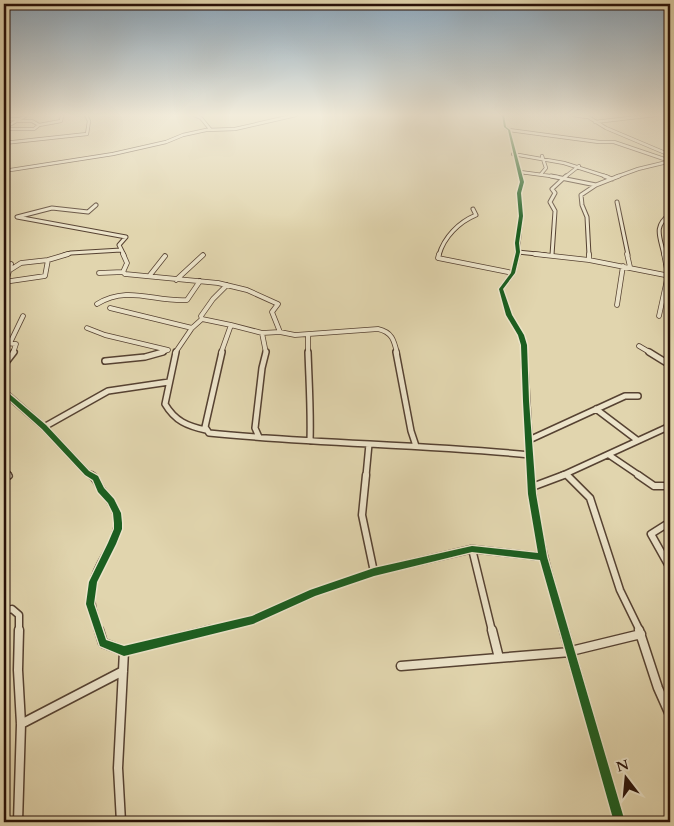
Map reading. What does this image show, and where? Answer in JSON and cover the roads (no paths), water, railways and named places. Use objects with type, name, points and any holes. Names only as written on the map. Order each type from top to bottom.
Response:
[{"type":"street","points":[[4,171],[115,154]]},
{"type":"street","points":[[612,180],[579,166],[542,156],[513,154],[522,182],[519,193],[522,216],[517,242],[518,252],[513,273],[502,286],[501,292],[509,315],[521,335],[524,345],[532,487],[543,557],[620,822]]},
{"type":"street","points":[[647,154],[669,161]]},
{"type":"street","points":[[541,174],[546,168],[542,156]]},
{"type":"street","points":[[589,260],[587,217],[581,195],[596,185],[642,168],[669,161]]},
{"type":"street","points":[[552,255],[555,211],[550,202],[555,193],[552,189],[559,186],[562,179],[579,166]]},
{"type":"street","points":[[520,172],[541,174],[596,185]]},
{"type":"street","points":[[617,202],[630,267]]},
{"type":"street","points":[[96,205],[88,212],[52,208],[17,217],[126,237],[119,245],[127,263],[123,272]]},
{"type":"street","points":[[474,209],[476,215],[462,221],[441,247],[438,258],[513,273]]},
{"type":"street","points":[[659,316],[669,276],[658,227],[661,221],[670,214]]},
{"type":"street","points":[[10,270],[21,263],[48,260],[78,252],[121,250]]},
{"type":"street","points":[[518,252],[589,260],[669,276]]},
{"type":"street","points":[[176,280],[203,255]]},
{"type":"street","points":[[150,275],[165,256]]},
{"type":"street","points":[[5,282],[45,276],[48,260]]},
{"type":"street","points":[[4,289],[11,264]]},
{"type":"street","points":[[617,305],[623,266]]},
{"type":"street","points":[[100,273],[123,272],[125,274],[150,275],[176,280],[227,285],[247,290],[278,304],[272,312],[280,332]]},
{"type":"street","points":[[97,304],[105,297],[124,293],[156,299],[188,300],[200,281]]},
{"type":"street","points":[[227,285],[213,299],[201,316],[202,319],[192,328],[176,350],[174,368],[165,404],[173,418],[186,426],[215,434],[530,455]]},
{"type":"street","points":[[110,308],[192,328]]},
{"type":"street","points":[[10,343],[23,316]]},
{"type":"street","points":[[202,319],[262,333],[280,332],[308,335],[378,329],[387,331],[393,336],[411,431],[416,446]]},
{"type":"street","points":[[206,430],[205,427],[210,410],[209,401],[220,354],[231,325]]},
{"type":"street","points":[[87,328],[105,335],[168,350],[176,350]]},
{"type":"street","points":[[259,437],[255,428],[262,368],[266,352],[262,333]]},
{"type":"street","points":[[308,335],[309,397],[311,406],[310,441]]},
{"type":"street","points":[[4,343],[16,344],[13,354],[4,365]]},
{"type":"street","points":[[640,346],[670,365]]},
{"type":"street","points":[[105,361],[152,355],[168,350]]},
{"type":"street","points":[[44,427],[108,391],[169,382]]},
{"type":"street","points":[[4,392],[44,427],[87,473],[96,478],[101,490],[117,513],[118,529],[93,582],[90,604],[103,643],[124,651],[253,620],[313,593],[374,572],[472,549],[543,557]]},
{"type":"street","points":[[529,440],[625,396],[638,396]]},
{"type":"street","points":[[596,409],[636,440]]},
{"type":"street","points":[[532,487],[567,475],[636,440],[670,426]]},
{"type":"street","points":[[368,444],[362,515],[374,572]]},
{"type":"street","points":[[609,455],[658,488],[670,482]]},
{"type":"street","points":[[4,469],[9,476],[4,480]]},
{"type":"street","points":[[567,475],[590,498],[620,590],[641,634],[658,688],[670,715]]},
{"type":"street","points":[[663,486],[670,486]]},
{"type":"street","points":[[670,522],[651,534],[670,568]]},
{"type":"street","points":[[472,549],[500,658]]},
{"type":"street","points":[[4,611],[12,609],[19,615],[18,670],[21,724],[17,822]]},
{"type":"street","points":[[401,666],[570,652],[641,634]]},
{"type":"street","points":[[121,822],[118,768],[124,651]]},
{"type":"street","points":[[21,724],[124,670]]}]
